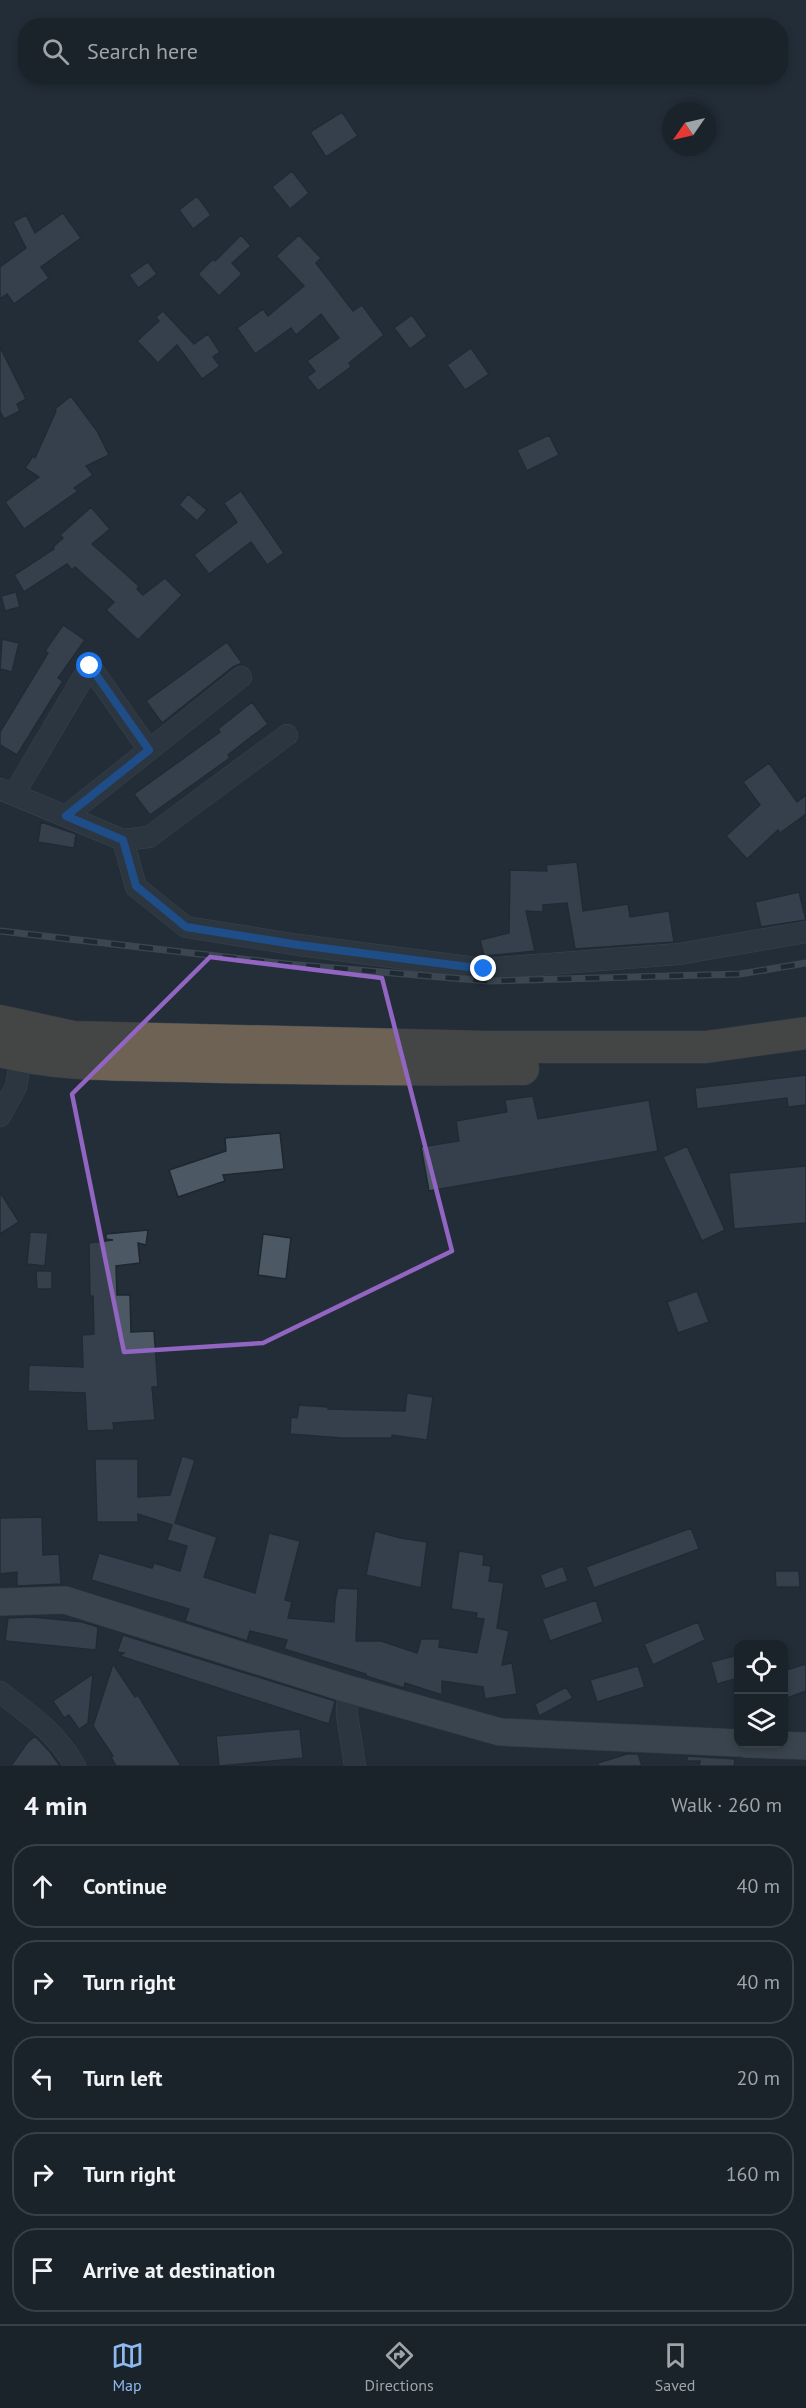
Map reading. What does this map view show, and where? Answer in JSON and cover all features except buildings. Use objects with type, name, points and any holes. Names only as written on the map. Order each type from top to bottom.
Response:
[{"type":"highway","points":[[0,1021],[73,1037],[487,1047],[706,1047],[806,1033]]},
{"type":"highway","points":[[11,1054],[71,1063],[484,1069],[708,1066],[806,1052]]},
{"type":"main road","points":[[0,1602],[66,1600],[348,1689],[500,1732],[734,1743]]},
{"type":"main road","points":[[788,1745],[806,1746]]},
{"type":"street","points":[[149,750],[90,666],[7,791],[123,840],[149,837],[286,735]]},
{"type":"street","points":[[66,816],[241,677]]},
{"type":"street","points":[[123,840],[136,886],[186,927],[299,945],[484,969],[679,954],[806,932]]},
{"type":"street","points":[[0,1116],[15,1087],[11,1054]]},
{"type":"street","points":[[348,1689],[346,1715],[356,1766]]},
{"type":"street","points":[[0,1692],[38,1721],[64,1746],[75,1766]]},
{"type":"highlighted area","points":[[210,957],[382,978],[452,1251],[263,1343],[124,1352],[72,1094]]},
{"type":"railway","points":[[0,931],[286,964],[488,981],[740,974],[806,963]]},
{"type":"route","points":[[90,666],[149,750],[66,816],[123,840],[136,886],[186,927],[299,945],[484,969]]}]
